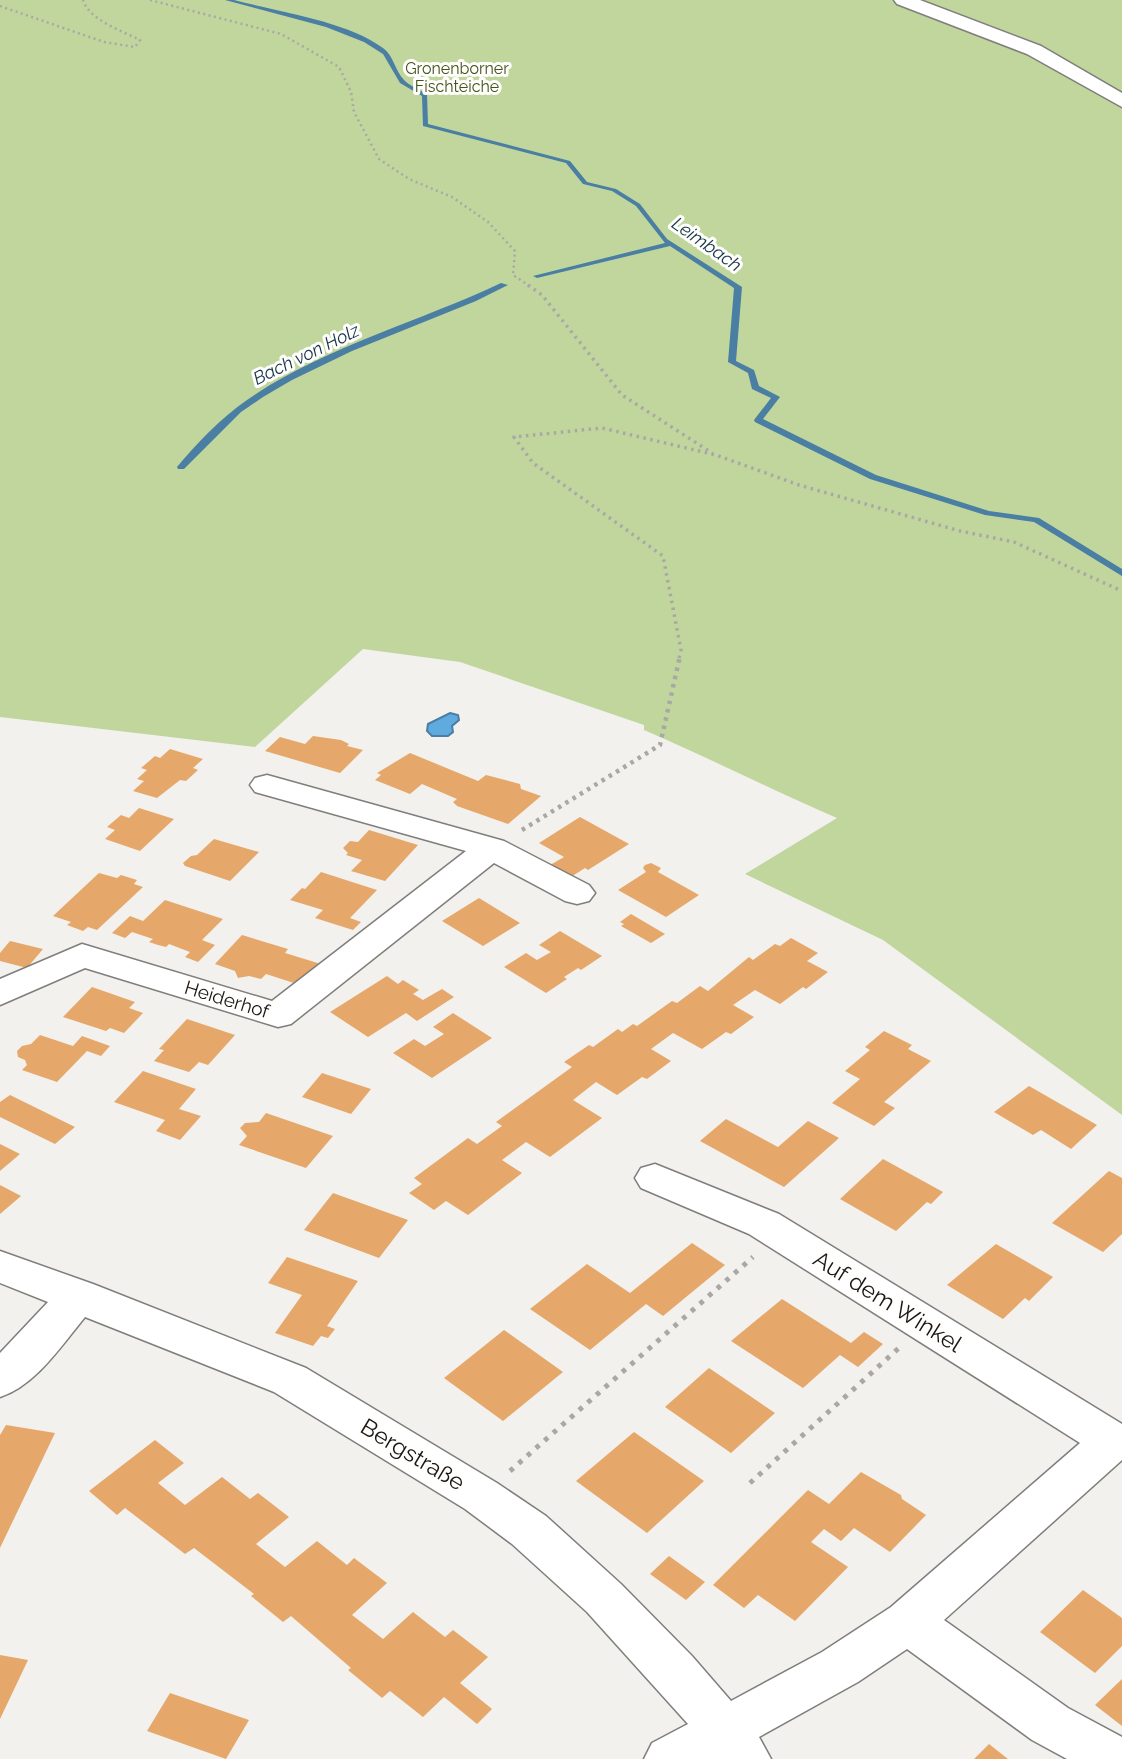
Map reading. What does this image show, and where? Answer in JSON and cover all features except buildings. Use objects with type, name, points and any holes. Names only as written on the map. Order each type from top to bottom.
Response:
[{"type":"street","points":[[904,0],[1034,50],[1122,101]]},
{"type":"street","points":[[267,785],[492,848],[577,893]]},
{"type":"street","name":"Heiderhof","points":[[0,993],[82,955],[278,1015],[492,848]]},
{"type":"street","name":"Auf dem Winkel","points":[[655,1178],[764,1224],[1117,1444],[908,1622],[840,1667],[735,1745],[670,1759]]},
{"type":"street","name":"Bergstraße","points":[[0,1266],[290,1380],[481,1496],[529,1530],[604,1598],[674,1671],[735,1745]]},
{"type":"street","points":[[0,1380],[40,1341],[78,1295]]},
{"type":"street","points":[[908,1622],[1050,1724],[1114,1759]]},
{"type":"path","points":[[0,6],[104,42],[135,47],[140,40],[107,24],[84,5],[83,0]]},
{"type":"path","points":[[150,0],[281,34],[339,67],[351,92],[359,124],[379,159],[409,178],[452,197],[488,222],[515,251],[513,275],[542,295],[622,395],[716,455]]},
{"type":"path","points":[[492,848],[660,745],[681,650],[663,556],[533,463],[514,437],[602,428],[716,455],[799,485],[960,531],[1014,542],[1122,591]]},
{"type":"path","points":[[502,1478],[780,1234]]},
{"type":"path","points":[[750,1483],[926,1324]]},
{"type":"green space","name":"Gronenborner Fischteiche","points":[[0,0],[894,0],[1029,51],[1122,107],[1122,1115],[883,940],[745,874],[837,818],[644,730],[644,725],[460,662],[363,649],[255,747],[0,717]]},
{"type":"green space","points":[[912,0],[1122,0],[1122,94],[1039,45]]},
{"type":"water","points":[[450,713],[458,715],[459,720],[452,726],[453,732],[448,736],[432,736],[427,731],[428,724]]},
{"type":"waterway","name":"Leimbach","points":[[228,0],[328,26],[366,41],[385,53],[402,82],[425,95],[425,125],[568,162],[585,183],[614,190],[638,205],[665,240],[738,287],[732,362],[751,372],[755,387],[776,397],[758,420],[873,477],[988,513],[1036,520],[1122,573]]},
{"type":"waterway","name":"Bach von Holz","points":[[537,276],[671,244]]},
{"type":"waterway","name":"Bach von Holz","points":[[181,467],[238,410],[289,378],[504,285]]}]
